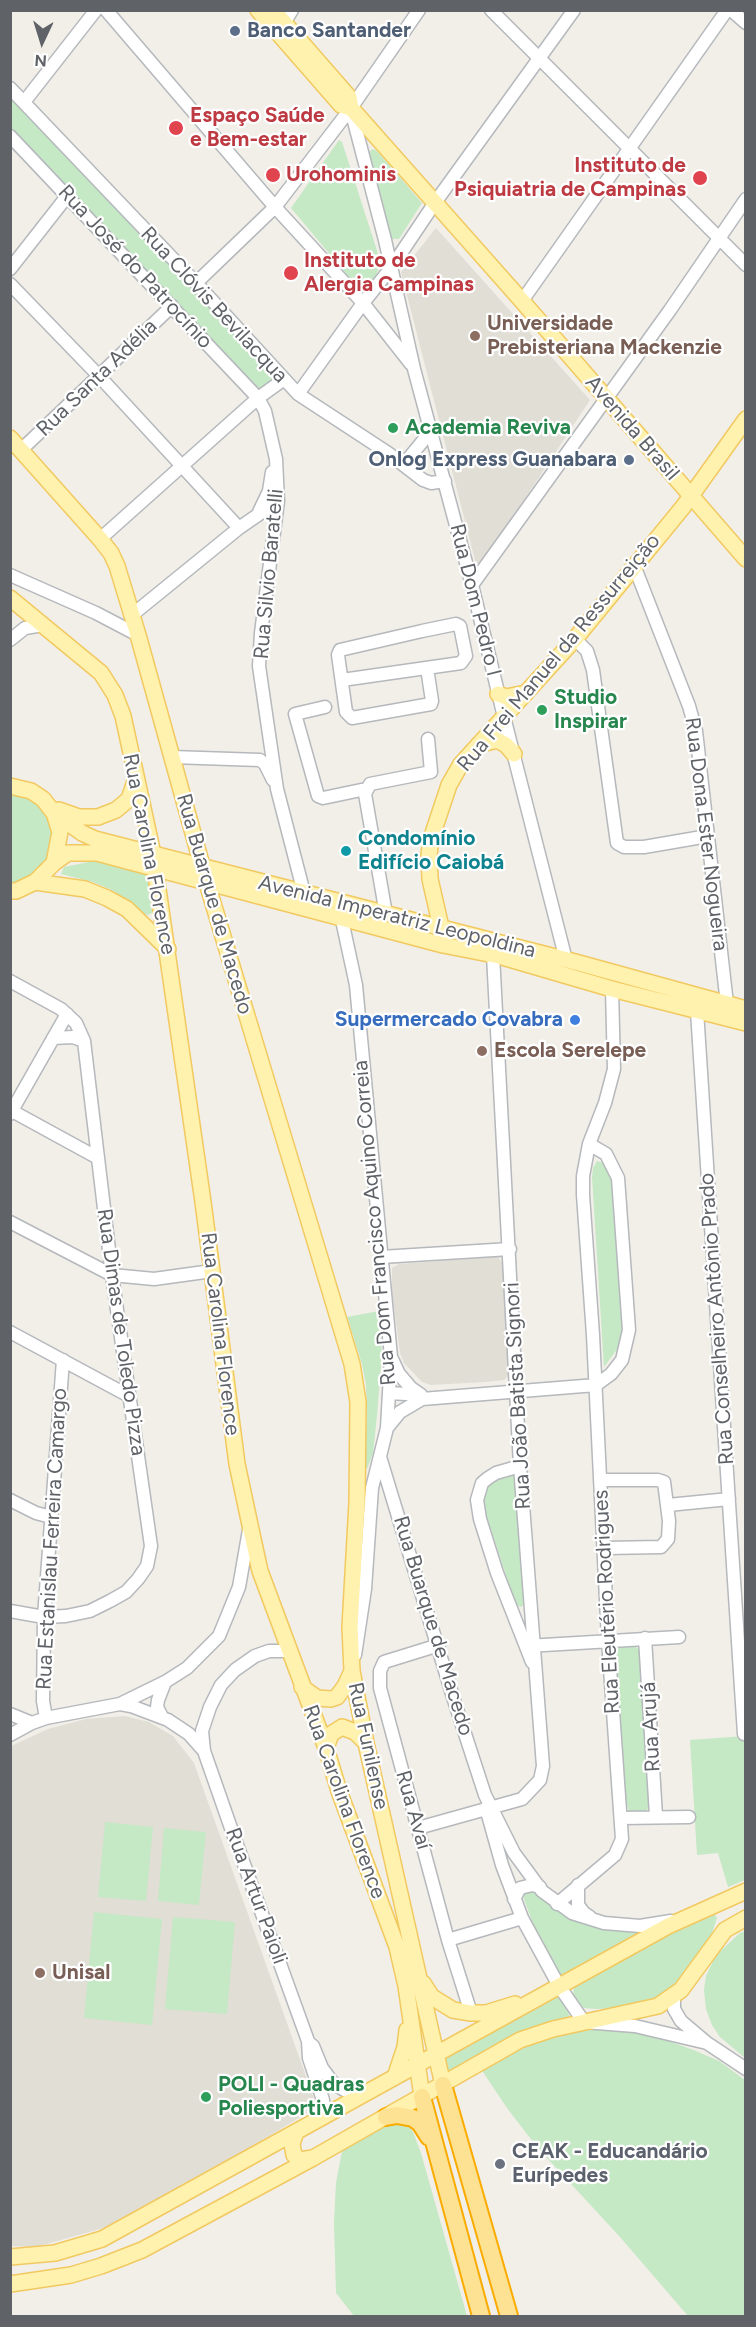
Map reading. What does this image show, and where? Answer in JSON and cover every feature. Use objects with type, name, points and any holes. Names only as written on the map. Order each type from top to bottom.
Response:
[{"type":"highway","points":[[443,2085],[509,2316]]},
{"type":"highway","points":[[422,2097],[481,2316]]},
{"type":"highway","points":[[386,2117],[405,2115],[420,2123],[442,2167]]},
{"type":"main road","name":"Avenida Brasil","points":[[258,10],[341,105],[351,108]]},
{"type":"main road","name":"Avenida Brasil","points":[[273,10],[288,17],[349,97],[351,108],[746,559]]},
{"type":"main road","name":"Rua Frei Manuel da Ressurreição","points":[[443,945],[442,929],[429,868],[432,839],[448,785],[461,764],[574,639],[633,568],[691,496],[746,419]]},
{"type":"main road","name":"Rua Buarque de Macedo","points":[[10,438],[100,539],[111,553],[117,566],[204,874],[341,1325],[352,1364],[358,1402]]},
{"type":"main road","name":"Rua Carolina Florence","points":[[10,598],[101,673],[115,695],[123,717],[154,861],[168,949],[237,1464],[249,1522],[260,1571],[397,1947],[406,1986],[422,2097]]},
{"type":"main road","points":[[498,694],[506,697],[526,693]]},
{"type":"main road","points":[[477,746],[497,740],[506,745],[514,754]]},
{"type":"main road","points":[[10,786],[32,791],[52,809],[79,817],[98,817],[116,810],[129,799],[136,778]]},
{"type":"main road","points":[[12,893],[34,882],[54,863],[60,832],[52,809]]},
{"type":"main road","name":"Avenida Imperatriz Leopoldina","points":[[52,809],[82,833],[154,861],[204,874],[341,918],[443,945],[494,955],[612,989],[746,1023]]},
{"type":"main road","name":"Avenida Imperatriz Leopoldina","points":[[54,863],[68,853],[81,852],[154,861]]},
{"type":"main road","name":"Avenida Imperatriz Leopoldina","points":[[204,874],[337,901],[746,1009]]},
{"type":"main road","points":[[34,882],[85,890],[107,898],[127,909],[168,949]]},
{"type":"main road","points":[[549,970],[566,960]]},
{"type":"main road","name":"Rua Funilense","points":[[358,1402],[357,1503],[350,1628],[352,1671],[443,2085]]},
{"type":"main road","points":[[302,1687],[317,1698],[331,1699],[337,1697],[352,1671]]},
{"type":"main road","points":[[326,1748],[331,1734],[342,1727],[356,1732],[366,1743]]},
{"type":"main road","points":[[10,2257],[55,2253],[102,2239],[552,1990],[704,1908],[746,1891]]},
{"type":"main road","points":[[704,1908],[717,1910],[722,1919],[711,1947]]},
{"type":"main road","points":[[10,2284],[71,2274],[129,2256],[192,2225],[520,2040],[584,2022],[658,2006],[674,1996],[690,1980],[725,1930],[746,1918]]},
{"type":"main road","points":[[418,1973],[425,1988],[440,2002],[453,2010],[471,2013],[501,2009],[552,1990]]},
{"type":"main road","points":[[395,2077],[405,2047],[409,2015]]},
{"type":"main road","points":[[296,2132],[292,2144],[294,2155],[300,2160],[313,2158]]},
{"type":"street","points":[[24,102],[96,10]]},
{"type":"street","points":[[106,10],[275,207],[363,303],[414,369]]},
{"type":"street","points":[[196,283],[275,207],[351,108],[420,10]]},
{"type":"street","points":[[491,10],[746,265]]},
{"type":"street","points":[[298,394],[391,268],[434,204],[574,10]]},
{"type":"street","points":[[522,301],[628,148],[729,10],[746,23]]},
{"type":"street","name":"Rua Clóvis Bevilacqua","points":[[10,88],[298,394],[404,464],[427,482],[445,481]]},
{"type":"street","name":"Rua Dom Pedro I","points":[[351,108],[385,240],[414,369],[472,585],[566,960]]},
{"type":"street","name":"Rua José do Patrocínio","points":[[10,136],[258,398]]},
{"type":"street","points":[[10,269],[68,195]]},
{"type":"street","points":[[472,585],[670,310],[746,199]]},
{"type":"street","points":[[385,240],[391,246],[403,250]]},
{"type":"street","points":[[10,284],[99,376],[239,528]]},
{"type":"street","name":"Rua Santa Adélia","points":[[21,450],[172,306]]},
{"type":"street","points":[[100,539],[258,398],[283,380]]},
{"type":"street","name":"Rua Silvio Baratelli","points":[[258,398],[265,411],[275,451],[278,501],[259,666],[277,789],[304,893]]},
{"type":"street","points":[[404,464],[431,431]]},
{"type":"street","points":[[254,517],[261,509],[269,491],[275,451]]},
{"type":"street","points":[[132,615],[239,528],[278,501]]},
{"type":"street","name":"Rua Dona Ester Nogueira","points":[[633,568],[637,573],[689,706],[696,731],[727,1004]]},
{"type":"street","points":[[10,574],[138,635]]},
{"type":"street","points":[[342,680],[461,663],[466,656],[460,626],[456,624],[344,647],[340,650],[338,655],[346,712],[352,718],[430,704],[432,701],[427,668]]},
{"type":"street","points":[[10,640],[25,628],[43,625]]},
{"type":"street","points":[[574,639],[587,651],[593,670],[618,843],[624,847],[645,847],[708,836]]},
{"type":"street","points":[[464,644],[485,640]]},
{"type":"street","points":[[325,707],[295,714],[318,796],[323,798],[366,791]]},
{"type":"street","points":[[386,914],[366,791],[370,784],[431,772],[428,739]]},
{"type":"street","points":[[172,758],[260,760],[265,764],[277,789]]},
{"type":"street","name":"Rua Dom Francisco Aquino Correia","points":[[337,901],[356,985],[391,1357],[387,1428],[372,1488],[365,1589],[352,1671]]},
{"type":"street","name":"Rua João Batista Signori","points":[[418,1828],[522,1799],[532,1790],[542,1774],[543,1766],[536,1672],[530,1646],[531,1611],[520,1466],[518,1391],[494,955]]},
{"type":"street","name":"Rua Dimas de Toledo Pizza","points":[[10,981],[67,1014],[76,1023],[84,1041],[112,1275],[151,1546],[147,1566],[126,1592],[90,1611],[66,1616],[44,1617],[10,1611]]},
{"type":"street","name":"Rua Eleutério Rodrigues","points":[[557,1904],[615,1855],[622,1839],[608,1640],[596,1385],[583,1195],[583,1176],[589,1144],[605,1103],[614,1069],[612,989]]},
{"type":"street","name":"Rua Conselheiro Antônio Prado","points":[[697,1011],[744,1734]]},
{"type":"street","points":[[67,1014],[11,1112],[98,1158]]},
{"type":"street","points":[[53,1038],[70,1036],[84,1041]]},
{"type":"street","points":[[387,1428],[400,1412],[415,1402],[436,1397],[596,1385],[611,1374],[622,1360],[629,1330],[618,1178],[606,1154],[589,1144]]},
{"type":"street","points":[[10,1222],[112,1275],[154,1279],[212,1271]]},
{"type":"street","points":[[381,1257],[510,1249]]},
{"type":"street","points":[[10,1332],[129,1396]]},
{"type":"street","points":[[391,1357],[399,1374],[414,1391],[421,1395]]},
{"type":"street","name":"Rua Estanislau Ferreira Camargo","points":[[46,1718],[43,1701],[44,1617],[63,1360]]},
{"type":"street","points":[[390,1393],[436,1397]]},
{"type":"street","name":"Rua Buarque de Macedo","points":[[381,1457],[453,1697],[490,1809],[514,1899],[552,1990],[584,2022]]},
{"type":"street","points":[[520,1466],[496,1473],[488,1478],[482,1483],[477,1500],[480,1519],[513,1615],[530,1646],[679,1637]]},
{"type":"street","points":[[600,1480],[662,1481],[666,1485],[668,1505],[668,1539],[661,1547],[604,1548]]},
{"type":"street","points":[[668,1505],[729,1499]]},
{"type":"street","points":[[10,1500],[36,1513],[51,1517]]},
{"type":"street","points":[[10,1735],[46,1718],[120,1704],[165,1682],[187,1668],[219,1636],[239,1587],[249,1522]]},
{"type":"street","points":[[513,1615],[531,1611]]},
{"type":"street","name":"Rua Arujá","points":[[645,1638],[656,1816]]},
{"type":"street","name":"Rua Avaí","points":[[439,1645],[388,1659],[380,1671],[381,1698],[448,1940],[471,2013]]},
{"type":"street","points":[[204,1751],[202,1731],[222,1684],[235,1670],[255,1656],[269,1651],[289,1651]]},
{"type":"street","points":[[162,1718],[158,1700],[165,1682]]},
{"type":"street","points":[[120,1704],[132,1706],[162,1718],[189,1734],[204,1751]]},
{"type":"street","points":[[10,1714],[32,1723]]},
{"type":"street","points":[[189,1734],[204,1724]]},
{"type":"street","name":"Rua Artur Paioli","points":[[204,1751],[308,2041],[309,2058],[323,2100],[324,2116]]},
{"type":"street","name":"Rua Buarque de Macedo","points":[[490,1809],[525,1870],[557,1904],[572,1913],[604,1923],[640,1926],[660,1924],[689,1916]]},
{"type":"street","points":[[621,1818],[689,1817]]},
{"type":"street","points":[[514,1899],[520,1888],[532,1885],[540,1887]]},
{"type":"street","points":[[578,1885],[578,1905],[584,1913],[604,1923]]},
{"type":"street","points":[[448,1940],[522,1918]]},
{"type":"street","points":[[674,1996],[673,2004],[677,2017],[706,2043],[746,2069]]},
{"type":"street","points":[[584,2022],[635,2026],[706,2043]]},
{"type":"street","name":"Rua Artur Paioli","points":[[308,2041],[333,2083],[346,2091],[372,2090]]},
{"type":"shaded area","name":"Universidade Prebisteriana Mackenzie","points":[[436,228],[590,400],[483,562],[476,564],[401,272]]},
{"type":"shaded area","points":[[498,1257],[503,1264],[511,1366],[508,1376],[504,1380],[486,1382],[431,1385],[422,1382],[404,1363],[400,1353],[392,1293],[392,1268],[399,1264]]},
{"type":"shaded area","points":[[125,1716],[149,1722],[173,1736],[194,1763],[317,2107],[128,2221],[36,2247],[11,2246],[11,1746],[48,1729],[86,1719]]},
{"type":"green space","points":[[10,95],[276,377],[260,389],[11,135]]},
{"type":"green space","points":[[339,140],[342,142],[381,263],[376,275],[364,291],[359,289],[291,208]]},
{"type":"green space","points":[[372,149],[376,150],[422,203],[399,239],[391,239],[367,155]]},
{"type":"green space","points":[[10,792],[27,797],[40,806],[49,818],[53,833],[52,848],[46,863],[36,874],[22,882],[11,884]]},
{"type":"green space","points":[[94,861],[109,862],[149,872],[152,913],[144,914],[112,890],[93,882],[61,874],[64,867]]},
{"type":"green space","points":[[597,1161],[603,1163],[609,1171],[612,1181],[623,1328],[618,1348],[604,1367],[592,1177]]},
{"type":"green space","points":[[379,1311],[382,1354],[373,1453],[367,1469],[364,1468],[366,1385],[347,1317]]},
{"type":"green space","points":[[514,1474],[525,1595],[525,1604],[521,1607],[514,1600],[482,1502],[486,1487],[498,1477]]},
{"type":"green space","points":[[620,1647],[636,1647],[641,1651],[650,1806],[645,1812],[629,1811],[625,1799],[614,1655]]},
{"type":"green space","points":[[745,1736],[745,1880],[728,1887],[718,1853],[697,1855],[690,1740]]},
{"type":"green space","points":[[105,1822],[153,1827],[146,1901],[98,1897]]},
{"type":"green space","points":[[164,1828],[206,1832],[199,1905],[158,1901]]},
{"type":"green space","points":[[525,1890],[535,1891],[568,1917],[598,1927],[636,1933],[653,1931],[566,1976],[555,1970],[536,1932],[524,1899]]},
{"type":"green space","points":[[94,1912],[162,1919],[152,2025],[84,2018]]},
{"type":"green space","points":[[707,1913],[714,1914],[717,1918],[712,1933],[680,1982],[656,1999],[619,2008],[596,2009],[584,2008],[573,1997],[574,1986]]},
{"type":"green space","points":[[173,1917],[235,1922],[227,2014],[165,2009]]},
{"type":"green space","points":[[745,1931],[745,2058],[720,2037],[712,2025],[706,2009],[704,1990],[706,1976],[716,1955]]},
{"type":"green space","points":[[556,1997],[560,1999],[568,2012],[570,2017],[568,2020],[447,2072],[445,2055]]},
{"type":"green space","points":[[615,2028],[655,2036],[696,2051],[719,2061],[745,2080],[745,2316],[688,2316],[620,2237],[537,2147],[481,2069],[540,2039],[592,2029]]},
{"type":"green space","points":[[386,2117],[405,2121],[413,2132],[467,2316],[354,2316],[336,2293],[334,2223],[336,2183],[344,2141]]},
{"type":"place","name":"Banco Santander","points":[[235,31]]},
{"type":"place","name":"Espaço Saúde e Bem-estar","points":[[176,128]]},
{"type":"place","name":"Urohominis","points":[[273,175]]},
{"type":"place","name":"Instituto de Psiquiatria de Campinas","points":[[700,178]]},
{"type":"place","name":"Instituto de Alergia Campinas","points":[[291,273]]},
{"type":"place","name":"Universidade Prebisteriana Mackenzie","points":[[475,336]]},
{"type":"place","name":"Academia Reviva","points":[[393,428]]},
{"type":"place","name":"Onlog Express Guanabara","points":[[629,460]]},
{"type":"place","name":"Studio Inspirar","points":[[542,710]]},
{"type":"place","name":"Condomínio Edifício Caiobá","points":[[346,851]]},
{"type":"place","name":"Supermercado Covabra","points":[[575,1020]]},
{"type":"place","name":"Escola Serelepe","points":[[482,1051]]},
{"type":"place","name":"Unisal","points":[[40,1973]]},
{"type":"place","name":"POLI - Quadras Poliesportiva","points":[[206,2097]]},
{"type":"place","name":"CEAK - Educandário Eurípedes","points":[[500,2164]]}]
